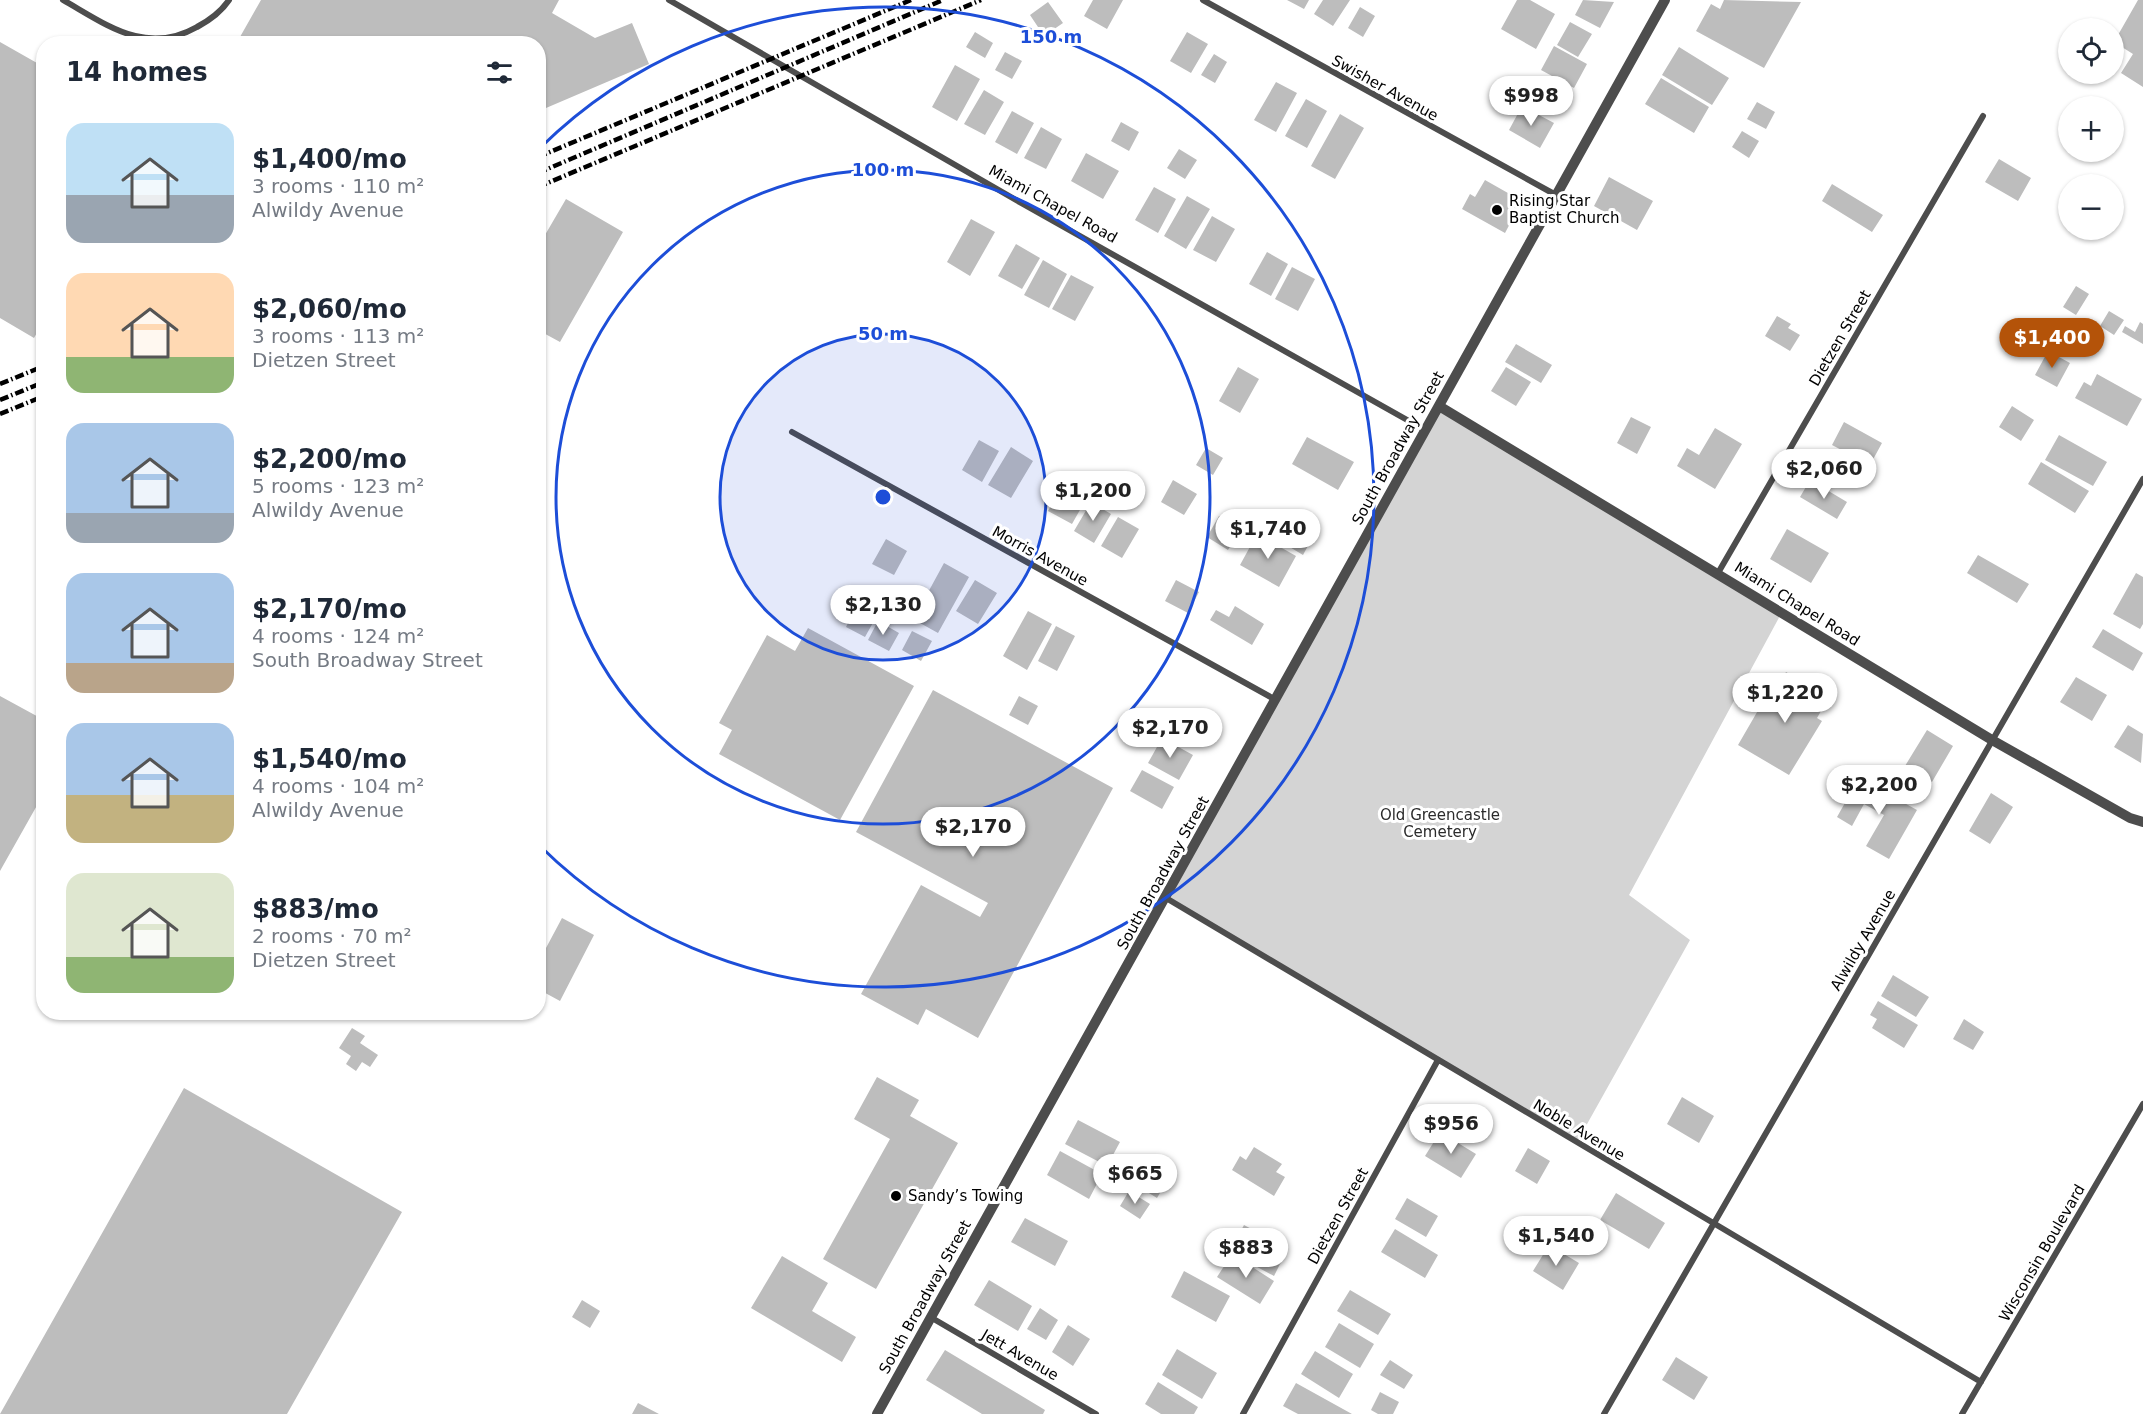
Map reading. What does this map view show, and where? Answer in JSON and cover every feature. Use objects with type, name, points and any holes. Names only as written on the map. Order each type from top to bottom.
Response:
[{"type":"street","points":[[63,0],[112,28],[134,36]]},
{"type":"street","points":[[174,36],[191,31],[212,19],[229,0]]},
{"type":"street","name":"Miami Chapel Road","points":[[669,0],[1023,204],[1425,430]]},
{"type":"street","name":"Swisher Avenue","points":[[1203,0],[1556,195]]},
{"type":"street","name":"South Broadway Street","points":[[877,1414],[1277,700],[1665,0]]},
{"type":"street","name":"Dietzen Street","points":[[1718,573],[1983,116]]},
{"type":"street","name":"Miami Chapel Road","points":[[1439,405],[1584,495],[1718,573],[1992,740],[2130,818],[2143,822]]},
{"type":"street","name":"Morris Avenue","points":[[792,432],[1277,700]]},
{"type":"street","name":"Alwildy Avenue","points":[[1604,1414],[2143,478]]},
{"type":"street","name":"Noble Avenue","points":[[1166,898],[1981,1382]]},
{"type":"street","name":"Dietzen Street","points":[[1243,1414],[1438,1060]]},
{"type":"street","name":"Wisconsin Boulevard","points":[[1962,1414],[2143,1104]]},
{"type":"street","name":"Jett Avenue","points":[[932,1318],[1096,1414]]},
{"type":"green space","name":"Old Greencastle Cemetery","points":[[1439,406],[1782,612],[1629,895],[1690,940],[1577,1142],[1166,898]]},
{"type":"building","points":[[261,0],[559,0],[552,13],[595,38],[632,23],[649,64],[546,108],[546,36],[241,36]]},
{"type":"building","points":[[1093,0],[1123,0],[1107,29],[1084,16]]},
{"type":"building","points":[[1287,0],[1309,0],[1304,9]]},
{"type":"building","points":[[1323,0],[1350,0],[1333,26],[1314,14]]},
{"type":"building","points":[[1517,0],[1530,0],[1555,14],[1536,49],[1501,29]]},
{"type":"building","points":[[1583,0],[1614,2],[1600,28],[1575,15]]},
{"type":"building","points":[[1724,0],[1801,2],[1764,68],[1696,31],[1711,4],[1720,9]]},
{"type":"building","points":[[2138,0],[2143,0],[2143,87],[2124,75],[2124,68],[2133,54],[2124,48],[2124,24]]},
{"type":"building","points":[[1048,2],[1063,23],[1044,36],[1030,15]]},
{"type":"building","points":[[1360,7],[1375,16],[1363,37],[1348,28]]},
{"type":"building","points":[[1570,22],[1592,34],[1578,57],[1557,45]]},
{"type":"building","points":[[975,32],[993,43],[985,58],[966,47]]},
{"type":"building","points":[[1187,32],[1208,44],[1191,73],[1170,61]]},
{"type":"building","points":[[0,42],[36,62],[36,334],[34,338],[0,318]]},
{"type":"building","points":[[1554,46],[1587,64],[1574,88],[1541,70]]},
{"type":"building","points":[[1679,47],[1729,78],[1712,105],[1662,75]]},
{"type":"building","points":[[1005,52],[1022,61],[1012,79],[995,70]]},
{"type":"building","points":[[1214,54],[1227,62],[1215,83],[1201,75]]},
{"type":"building","points":[[955,65],[980,79],[957,121],[932,107]]},
{"type":"building","points":[[1538,78],[1563,91],[1551,113],[1526,100]]},
{"type":"building","points":[[1661,78],[1709,107],[1694,133],[1645,104]]},
{"type":"building","points":[[1276,82],[1297,93],[1276,132],[1254,120]]},
{"type":"building","points":[[984,90],[1004,102],[985,135],[964,124]]},
{"type":"building","points":[[1306,99],[1327,111],[1307,148],[1285,136]]},
{"type":"building","points":[[1757,102],[1775,112],[1766,129],[1747,119]]},
{"type":"building","points":[[1522,106],[1554,123],[1540,148],[1509,130]]},
{"type":"building","points":[[1012,111],[1034,123],[1017,154],[995,142]]},
{"type":"building","points":[[1340,114],[1364,128],[1335,179],[1311,166]]},
{"type":"building","points":[[1121,122],[1139,132],[1129,151],[1111,141]]},
{"type":"building","points":[[1041,127],[1062,139],[1046,169],[1024,158]]},
{"type":"building","points":[[1742,131],[1759,141],[1749,158],[1732,147]]},
{"type":"building","points":[[1179,149],[1197,160],[1185,179],[1167,168]]},
{"type":"building","points":[[1086,153],[1119,171],[1103,199],[1071,181]]},
{"type":"building","points":[[1999,159],[2031,178],[2018,201],[1985,182]]},
{"type":"building","points":[[1609,177],[1653,201],[1637,230],[1594,206]]},
{"type":"building","points":[[1485,180],[1522,201],[1505,233],[1462,209],[1470,194],[1475,197]]},
{"type":"building","points":[[1832,184],[1883,215],[1872,232],[1822,201]]},
{"type":"building","points":[[1154,187],[1176,199],[1158,233],[1135,220]]},
{"type":"building","points":[[1187,196],[1210,209],[1186,249],[1164,236]]},
{"type":"building","points":[[566,199],[623,232],[560,342],[546,334],[546,233]]},
{"type":"building","points":[[1212,216],[1235,229],[1216,262],[1193,250]]},
{"type":"building","points":[[971,219],[995,232],[970,276],[947,262]]},
{"type":"building","points":[[1016,244],[1040,258],[1022,289],[998,276]]},
{"type":"building","points":[[1267,252],[1288,264],[1271,296],[1249,284]]},
{"type":"building","points":[[1043,260],[1067,274],[1049,308],[1024,295]]},
{"type":"building","points":[[1292,267],[1315,279],[1298,311],[1275,299]]},
{"type":"building","points":[[1071,275],[1094,287],[1075,321],[1052,309]]},
{"type":"building","points":[[2076,286],[2089,294],[2076,315],[2063,307]]},
{"type":"building","points":[[2109,311],[2124,320],[2114,335],[2100,326]]},
{"type":"building","points":[[1777,316],[1791,324],[1788,328],[1800,335],[1790,351],[1765,336]]},
{"type":"building","points":[[2140,322],[2143,324],[2143,344],[2122,332],[2125,326],[2135,332]]},
{"type":"building","points":[[1516,344],[1552,365],[1541,383],[1505,362]]},
{"type":"building","points":[[2048,351],[2070,363],[2057,387],[2035,375]]},
{"type":"building","points":[[1238,367],[1259,379],[1240,413],[1219,401]]},
{"type":"building","points":[[1506,367],[1531,382],[1516,406],[1491,391]]},
{"type":"building","points":[[2097,374],[2142,399],[2127,426],[2075,398],[2084,382],[2091,386]]},
{"type":"building","points":[[2012,406],[2034,420],[2021,441],[1999,427]]},
{"type":"building","points":[[1631,417],[1651,427],[1637,454],[1617,443]]},
{"type":"building","points":[[1844,422],[1882,443],[1870,465],[1832,445]]},
{"type":"building","points":[[1715,428],[1742,444],[1715,489],[1677,466],[1687,448],[1699,455]]},
{"type":"building","points":[[2059,435],[2107,462],[2093,486],[2045,460]]},
{"type":"building","points":[[1307,437],[1354,462],[1338,490],[1292,464]]},
{"type":"building","points":[[979,440],[999,451],[982,482],[962,470]]},
{"type":"building","points":[[1011,447],[1033,461],[1011,498],[988,485]]},
{"type":"building","points":[[1206,448],[1223,458],[1213,475],[1196,465]]},
{"type":"building","points":[[2041,462],[2089,491],[2075,513],[2028,484]]},
{"type":"building","points":[[1070,472],[1094,485],[1072,524],[1048,511]]},
{"type":"building","points":[[1173,480],[1197,494],[1184,515],[1161,502]]},
{"type":"building","points":[[1810,480],[1847,502],[1837,519],[1800,497]]},
{"type":"building","points":[[1091,502],[1111,514],[1094,543],[1074,531]]},
{"type":"building","points":[[1287,512],[1317,529],[1303,555],[1273,537]]},
{"type":"building","points":[[1219,516],[1240,529],[1228,550],[1207,537]]},
{"type":"building","points":[[1118,517],[1139,529],[1122,558],[1101,546]]},
{"type":"building","points":[[1787,529],[1829,553],[1811,583],[1770,559]]},
{"type":"building","points":[[1257,534],[1296,556],[1279,587],[1240,565]]},
{"type":"building","points":[[886,539],[907,551],[894,575],[872,564]]},
{"type":"building","points":[[1978,555],[2029,584],[2017,603],[1967,573]]},
{"type":"building","points":[[944,563],[969,577],[938,633],[920,623],[926,613],[919,609]]},
{"type":"building","points":[[2136,573],[2143,577],[2143,624],[2140,629],[2113,614]]},
{"type":"building","points":[[975,580],[997,593],[978,624],[956,611]]},
{"type":"building","points":[[1176,580],[1199,592],[1188,613],[1165,601]]},
{"type":"building","points":[[1235,606],[1264,624],[1252,645],[1210,620],[1216,610],[1229,617]]},
{"type":"building","points":[[855,609],[875,619],[865,637],[846,627]]},
{"type":"building","points":[[1028,611],[1052,624],[1027,670],[1003,656]]},
{"type":"building","points":[[878,621],[899,633],[889,651],[868,640]]},
{"type":"building","points":[[1056,626],[1075,636],[1057,671],[1038,661]]},
{"type":"building","points":[[808,628],[914,686],[840,820],[719,754],[732,730],[719,723],[767,635],[795,651]]},
{"type":"building","points":[[2103,629],[2143,653],[2133,671],[2092,647]]},
{"type":"building","points":[[912,631],[932,641],[921,661],[902,650]]},
{"type":"building","points":[[1786,672],[1829,697],[1817,718],[1822,721],[1789,775],[1738,745],[1760,707],[1765,709]]},
{"type":"building","points":[[2076,677],[2107,695],[2092,721],[2060,702]]},
{"type":"building","points":[[933,690],[1113,788],[978,1038],[926,1009],[918,1025],[861,994],[921,885],[980,917],[988,903],[856,832]]},
{"type":"building","points":[[0,696],[36,716],[36,807],[0,871]]},
{"type":"building","points":[[1019,696],[1038,706],[1028,725],[1009,715]]},
{"type":"building","points":[[2128,725],[2143,734],[2141,763],[2114,747]]},
{"type":"building","points":[[1927,730],[1953,746],[1932,782],[1905,766]]},
{"type":"building","points":[[1162,738],[1193,755],[1179,780],[1148,763]]},
{"type":"building","points":[[1142,770],[1174,787],[1162,809],[1130,791]]},
{"type":"building","points":[[1859,778],[1917,810],[1889,859],[1866,846],[1884,815],[1864,804],[1852,826],[1837,817]]},
{"type":"building","points":[[1991,793],[2013,807],[1990,844],[1969,831]]},
{"type":"building","points":[[562,918],[594,935],[560,1001],[546,993],[546,948]]},
{"type":"building","points":[[1893,975],[1929,997],[1916,1017],[1881,996]]},
{"type":"building","points":[[1878,1001],[1918,1025],[1904,1048],[1872,1028],[1877,1019],[1870,1015]]},
{"type":"building","points":[[1964,1019],[1984,1032],[1973,1050],[1953,1039]]},
{"type":"building","points":[[352,1028],[365,1036],[360,1043],[378,1055],[370,1067],[362,1062],[356,1071],[346,1064],[351,1056],[339,1048]]},
{"type":"building","points":[[877,1077],[919,1100],[910,1116],[958,1143],[876,1289],[823,1259],[890,1139],[854,1119]]},
{"type":"building","points":[[184,1088],[402,1212],[287,1414],[0,1414]]},
{"type":"building","points":[[1682,1097],[1714,1116],[1699,1143],[1667,1124]]},
{"type":"building","points":[[1078,1120],[1120,1142],[1107,1166],[1065,1144]]},
{"type":"building","points":[[1440,1132],[1476,1154],[1461,1178],[1425,1156]]},
{"type":"building","points":[[1254,1147],[1282,1164],[1276,1172],[1285,1177],[1274,1196],[1232,1170],[1240,1156],[1246,1160]]},
{"type":"building","points":[[1528,1148],[1550,1161],[1537,1184],[1515,1171]]},
{"type":"building","points":[[1060,1151],[1102,1174],[1089,1199],[1047,1175]]},
{"type":"building","points":[[1150,1164],[1170,1176],[1157,1198],[1136,1185]]},
{"type":"building","points":[[1129,1191],[1150,1204],[1140,1219],[1120,1206]]},
{"type":"building","points":[[1616,1193],[1665,1223],[1649,1249],[1600,1220]]},
{"type":"building","points":[[1407,1198],[1438,1216],[1426,1237],[1395,1219]]},
{"type":"building","points":[[1025,1218],[1068,1241],[1055,1266],[1011,1242]]},
{"type":"building","points":[[1244,1225],[1288,1248],[1274,1276],[1229,1252]]},
{"type":"building","points":[[1395,1229],[1438,1255],[1425,1278],[1381,1252]]},
{"type":"building","points":[[1549,1245],[1579,1263],[1563,1290],[1533,1271]]},
{"type":"building","points":[[1232,1254],[1274,1281],[1260,1304],[1217,1277]]},
{"type":"building","points":[[782,1256],[828,1283],[812,1311],[856,1337],[842,1362],[751,1308]]},
{"type":"building","points":[[1184,1271],[1230,1296],[1216,1322],[1171,1297]]},
{"type":"building","points":[[989,1280],[1032,1306],[1018,1331],[974,1305]]},
{"type":"building","points":[[1350,1290],[1391,1314],[1378,1335],[1337,1311]]},
{"type":"building","points":[[582,1300],[600,1311],[590,1328],[572,1317]]},
{"type":"building","points":[[1040,1308],[1058,1320],[1046,1340],[1027,1329]]},
{"type":"building","points":[[1339,1323],[1374,1344],[1360,1368],[1325,1347]]},
{"type":"building","points":[[1068,1325],[1090,1339],[1073,1366],[1052,1352]]},
{"type":"building","points":[[1177,1349],[1217,1373],[1202,1399],[1162,1375]]},
{"type":"building","points":[[945,1350],[1045,1410],[1043,1414],[982,1414],[926,1380]]},
{"type":"building","points":[[1315,1351],[1353,1374],[1339,1398],[1301,1374]]},
{"type":"building","points":[[1676,1357],[1708,1377],[1694,1400],[1662,1380]]},
{"type":"building","points":[[1390,1360],[1413,1375],[1404,1389],[1380,1375]]},
{"type":"building","points":[[1158,1382],[1198,1407],[1194,1414],[1161,1414],[1145,1404]]},
{"type":"building","points":[[1296,1383],[1352,1414],[1298,1414],[1283,1406]]},
{"type":"building","points":[[1380,1392],[1399,1402],[1393,1414],[1378,1414],[1371,1410]]},
{"type":"building","points":[[638,1403],[659,1414],[632,1414]]},
{"type":"railway","points":[[546,154],[911,0]]},
{"type":"railway","points":[[546,170],[943,0]]},
{"type":"railway","points":[[546,184],[981,0]]},
{"type":"railway","points":[[0,384],[36,369]]},
{"type":"railway","points":[[0,400],[36,385]]},
{"type":"railway","points":[[0,414],[36,399]]},
{"type":"place","name":"Rising Star Baptist Church","points":[[1497,210]]},
{"type":"place","name":"Sandy’s Towing","points":[[896,1196]]}]
